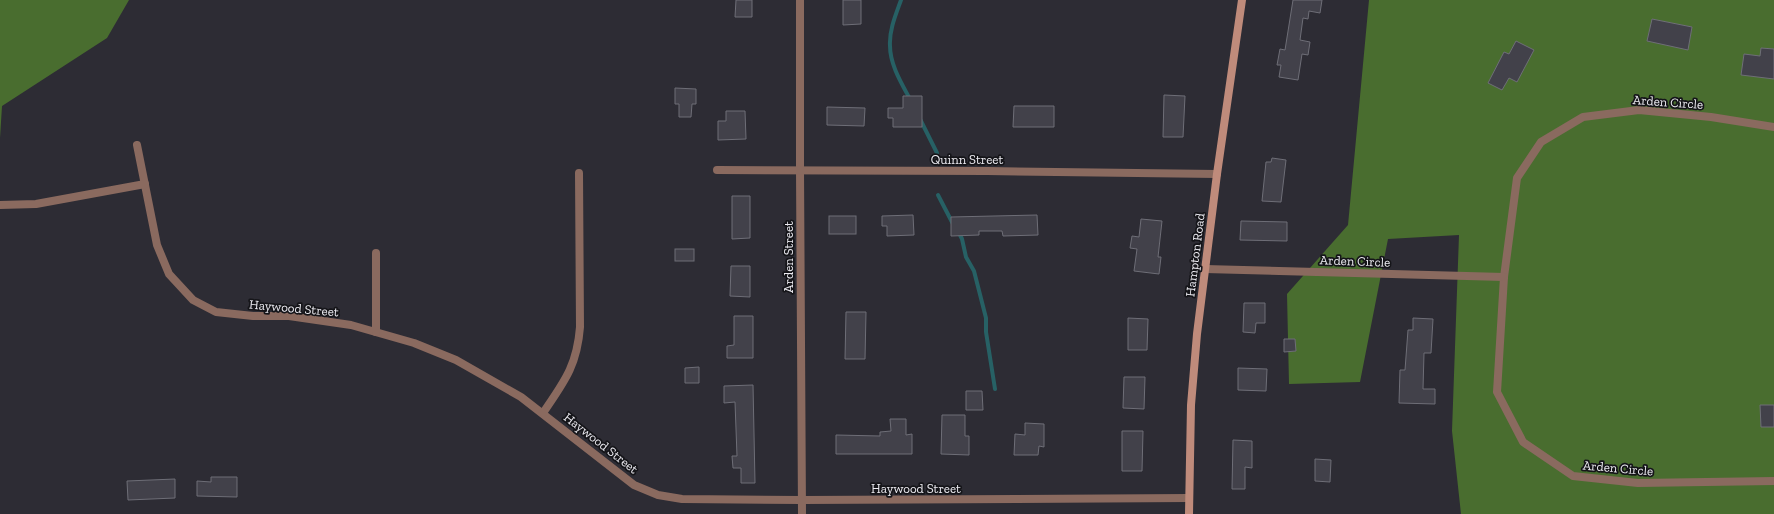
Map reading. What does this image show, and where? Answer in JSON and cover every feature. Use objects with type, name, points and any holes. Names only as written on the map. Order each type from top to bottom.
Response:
[{"type":"main road","name":"Hampton Road","points":[[1189,514],[1190,405],[1217,174],[1242,0]]},
{"type":"street","name":"Arden Street","points":[[800,0],[802,514]]},
{"type":"street","name":"Arden Circle","points":[[1774,127],[1711,117],[1639,110],[1583,117],[1541,142],[1517,178],[1504,277],[1497,392],[1523,442],[1573,476],[1638,483],[1774,481]]},
{"type":"street","name":"Haywood Street","points":[[137,145],[157,245],[168,274],[193,300],[216,312],[253,316],[289,316],[351,326],[414,343],[456,360],[521,397],[634,485],[658,495],[682,499],[802,500],[1189,498]]},
{"type":"street","name":"Quinn Street","points":[[717,170],[1217,174]]},
{"type":"street","points":[[543,413],[564,382],[578,348],[580,327],[579,172]]},
{"type":"street","points":[[0,205],[36,204],[145,184]]},
{"type":"street","points":[[376,253],[376,332]]},
{"type":"street","name":"Arden Circle","points":[[1205,269],[1504,277]]},
{"type":"green space","points":[[0,0],[129,0],[107,38],[2,106],[0,138]]},
{"type":"green space","points":[[1369,0],[1774,0],[1774,514],[1461,514],[1452,431],[1459,235],[1388,239],[1360,382],[1289,384],[1287,294],[1348,225]]},
{"type":"building","points":[[736,0],[752,0],[752,17],[735,17]]},
{"type":"building","points":[[843,0],[861,0],[861,24],[843,25]]},
{"type":"building","points":[[1293,0],[1322,0],[1320,13],[1309,11],[1308,19],[1303,18],[1300,40],[1310,42],[1308,55],[1302,54],[1298,80],[1279,77],[1281,65],[1277,65],[1280,49],[1285,50]]},
{"type":"building","points":[[1652,19],[1692,27],[1688,50],[1647,41]]},
{"type":"building","points":[[1516,41],[1534,50],[1517,82],[1509,78],[1502,90],[1488,83],[1504,52],[1509,54]]},
{"type":"building","points":[[1761,48],[1774,49],[1774,79],[1741,75],[1744,54],[1760,56]]},
{"type":"building","points":[[675,88],[696,89],[696,104],[692,104],[691,117],[679,117],[679,104],[675,104]]},
{"type":"building","points":[[1164,95],[1185,96],[1183,137],[1163,137]]},
{"type":"building","points":[[903,96],[922,96],[922,127],[893,127],[893,118],[888,118],[888,108],[903,108]]},
{"type":"building","points":[[1014,106],[1054,106],[1054,127],[1013,127]]},
{"type":"building","points":[[827,107],[865,108],[864,126],[827,125]]},
{"type":"building","points":[[726,111],[745,111],[746,139],[718,140],[718,121],[726,121]]},
{"type":"building","points":[[1272,158],[1286,160],[1281,202],[1262,201],[1266,162],[1271,162]]},
{"type":"building","points":[[732,196],[750,196],[750,238],[732,239]]},
{"type":"building","points":[[913,215],[914,235],[887,236],[887,226],[882,226],[882,216]]},
{"type":"building","points":[[1037,215],[1038,235],[1003,236],[1002,231],[979,231],[979,235],[951,236],[951,217]]},
{"type":"building","points":[[829,216],[856,216],[856,234],[829,234]]},
{"type":"building","points":[[1141,219],[1162,221],[1158,257],[1161,257],[1159,274],[1134,271],[1137,249],[1130,248],[1132,236],[1139,237]]},
{"type":"building","points":[[1241,221],[1287,222],[1287,241],[1240,240]]},
{"type":"building","points":[[675,249],[694,249],[694,261],[675,261]]},
{"type":"building","points":[[731,266],[750,266],[750,297],[730,296]]},
{"type":"building","points":[[1244,303],[1265,303],[1265,323],[1256,323],[1255,333],[1243,332]]},
{"type":"building","points":[[846,312],[866,312],[865,359],[845,359]]},
{"type":"building","points":[[734,316],[753,316],[753,358],[727,358],[727,346],[734,345]]},
{"type":"building","points":[[1128,318],[1148,319],[1147,350],[1128,350]]},
{"type":"building","points":[[1413,318],[1433,319],[1431,353],[1424,353],[1423,389],[1435,389],[1435,404],[1399,403],[1400,370],[1405,370],[1408,330],[1413,330]]},
{"type":"building","points":[[1284,339],[1295,339],[1296,351],[1284,352]]},
{"type":"building","points":[[699,367],[699,383],[685,383],[685,368]]},
{"type":"building","points":[[1238,368],[1267,369],[1266,391],[1238,390]]},
{"type":"building","points":[[1124,377],[1145,377],[1144,409],[1123,408]]},
{"type":"building","points":[[753,385],[755,483],[741,483],[741,468],[733,468],[732,456],[737,456],[735,402],[724,403],[724,386]]},
{"type":"building","points":[[966,391],[982,391],[983,410],[966,410]]},
{"type":"building","points":[[1760,405],[1774,405],[1774,427],[1761,427]]},
{"type":"building","points":[[942,415],[965,415],[965,436],[969,436],[969,455],[941,454]]},
{"type":"building","points":[[890,419],[906,419],[906,435],[912,434],[912,454],[836,454],[836,435],[880,436],[880,432],[891,431]]},
{"type":"building","points":[[1025,423],[1044,424],[1044,447],[1039,446],[1038,455],[1014,455],[1015,434],[1025,435]]},
{"type":"building","points":[[1122,431],[1143,431],[1142,471],[1122,471]]},
{"type":"building","points":[[1233,440],[1252,441],[1252,468],[1245,467],[1245,489],[1232,489]]},
{"type":"building","points":[[1315,459],[1331,460],[1330,482],[1315,481]]},
{"type":"building","points":[[211,477],[237,477],[237,497],[197,496],[197,481],[211,482]]},
{"type":"building","points":[[175,479],[175,498],[128,500],[127,481]]},
{"type":"waterway","points":[[901,0],[892,28],[890,40],[891,53],[897,74],[911,101]]},
{"type":"waterway","points":[[920,119],[937,153]]},
{"type":"waterway","points":[[938,195],[953,224]]},
{"type":"waterway","points":[[958,231],[962,239],[966,257],[974,271],[986,318],[986,332],[995,389]]}]
